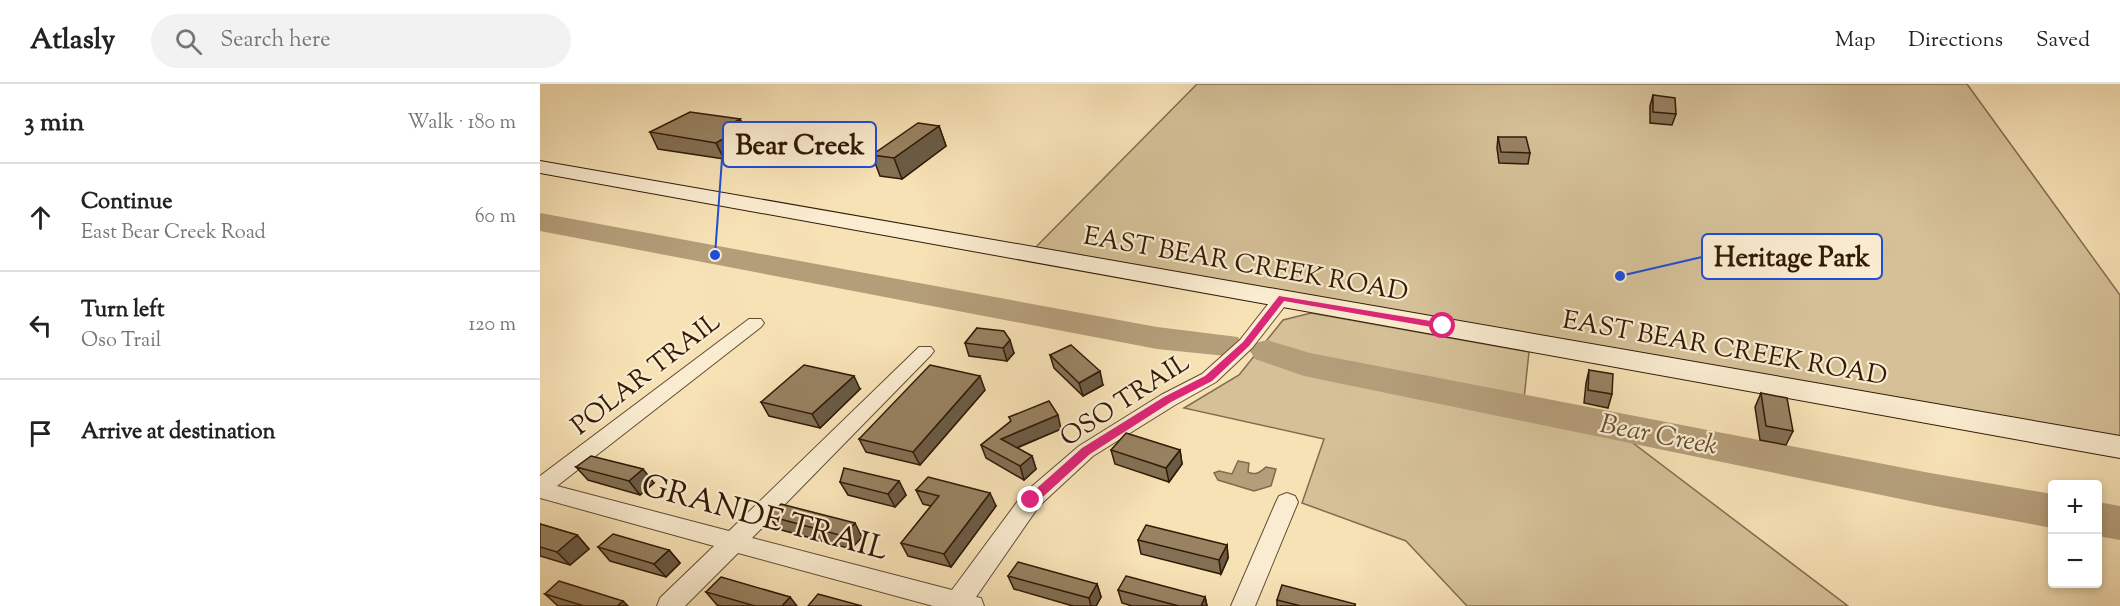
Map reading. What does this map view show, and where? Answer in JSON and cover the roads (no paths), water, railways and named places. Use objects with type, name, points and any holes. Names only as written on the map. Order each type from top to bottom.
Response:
[{"type":"main road","name":"EAST BEAR CREEK ROAD","points":[[540,167],[2120,447]]},
{"type":"street","name":"OSO TRAIL","points":[[962,605],[1031,500],[1086,451],[1168,400],[1209,378],[1246,344],[1282,298]]},
{"type":"street","name":"POLAR TRAIL","points":[[540,489],[754,323]]},
{"type":"street","points":[[669,606],[925,351]]},
{"type":"street","name":"GRANDE TRAIL","points":[[540,489],[962,605]]},
{"type":"street","points":[[1242,606],[1287,502]]},
{"type":"waterway","name":"Bear Creek","points":[[540,222],[715,255]]},
{"type":"waterway","name":"Bear Creek","points":[[727,257],[1157,338],[1226,345]]},
{"type":"waterway","name":"Bear Creek","points":[[1267,351],[1304,364],[1930,489],[2048,510]]},
{"type":"waterway","name":"Bear Creek","points":[[2102,520],[2120,523]]},
{"type":"place","name":"Bear Creek","points":[[715,255]]},
{"type":"place","name":"Heritage Park","points":[[1620,276]]}]
